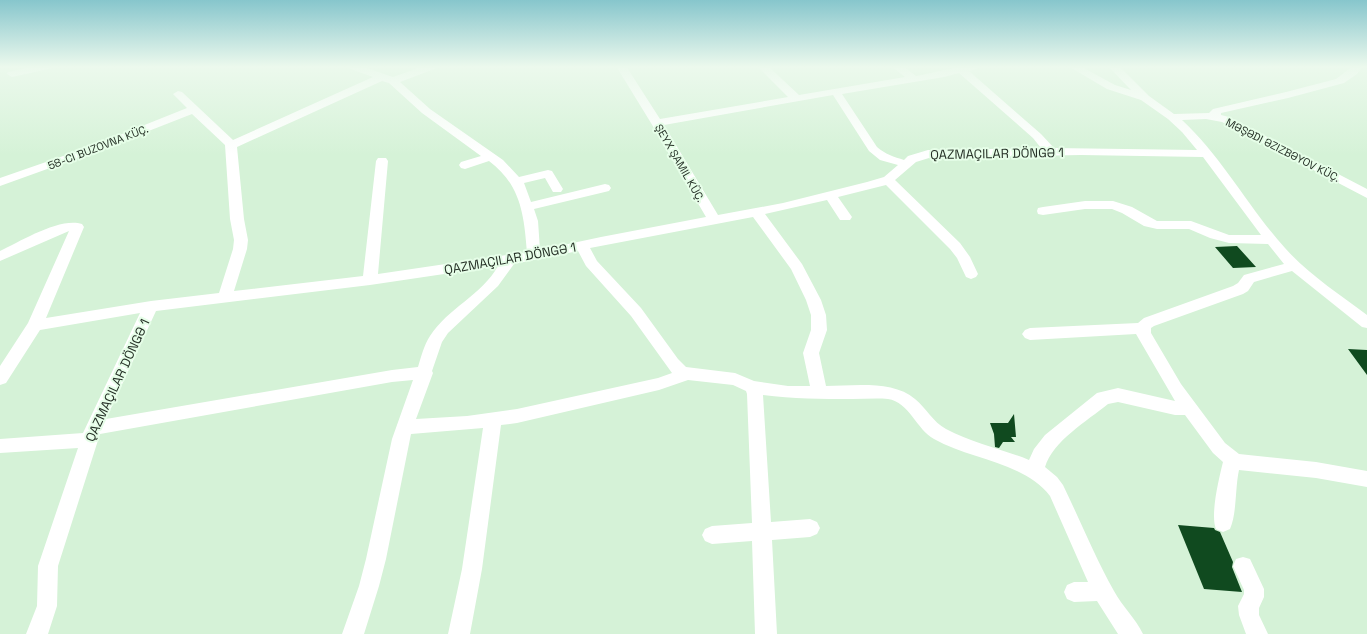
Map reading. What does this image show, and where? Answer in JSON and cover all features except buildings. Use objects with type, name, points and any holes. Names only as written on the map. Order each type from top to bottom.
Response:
[{"type":"street","points":[[180,96],[227,140],[231,146],[237,219],[241,240],[240,249],[225,296]]},
{"type":"street","points":[[231,146],[341,96]]},
{"type":"street","points":[[408,96],[426,111],[510,173],[516,181],[531,221],[534,256]]},
{"type":"street","name":"ŞEYX ŞAMIL KÜÇ.","points":[[640,96],[714,220]]},
{"type":"street","points":[[792,96],[796,99]]},
{"type":"street","points":[[657,123],[816,96]]},
{"type":"street","points":[[838,96],[873,149],[879,155],[884,159],[907,164]]},
{"type":"street","points":[[991,96],[1036,136],[1050,151]]},
{"type":"street","points":[[1138,96],[1145,98]]},
{"type":"street","points":[[1143,96],[1172,117],[1186,130],[1271,240],[1294,266],[1367,323]]},
{"type":"street","points":[[1214,116],[1217,111],[1285,96]]},
{"type":"street","points":[[753,107],[759,118]]},
{"type":"street","name":"58-CI BUZOVNA KÜÇ.","points":[[0,182],[84,153],[194,109]]},
{"type":"street","name":"MƏŞƏDI ƏZIZBƏYOV KÜÇ.","points":[[1172,117],[1214,116],[1225,119],[1367,194]]},
{"type":"street","points":[[35,325],[151,306],[225,296],[370,280],[508,261],[582,245],[756,212],[830,195],[888,180],[916,157],[928,154],[1050,151],[1206,154]]},
{"type":"street","points":[[465,165],[490,157]]},
{"type":"street","points":[[370,280],[382,161]]},
{"type":"street","points":[[516,181],[548,174],[557,189]]},
{"type":"street","points":[[888,180],[955,246],[963,257],[971,274]]},
{"type":"street","points":[[526,207],[605,188]]},
{"type":"street","points":[[830,195],[845,217]]},
{"type":"street","points":[[1043,211],[1085,205],[1113,205],[1127,210],[1143,221],[1157,225],[1191,225],[1215,236],[1229,239],[1271,240]]},
{"type":"street","points":[[756,212],[792,260],[810,292],[819,322],[819,331],[811,353],[819,392]]},
{"type":"street","points":[[0,256],[63,227],[77,227],[35,325],[0,379]]},
{"type":"street","points":[[582,245],[591,263],[636,312],[672,363],[680,371],[687,374],[735,379],[752,387],[788,392],[889,393],[897,395],[910,403],[931,428],[938,433],[992,455],[1035,469],[1052,483],[1102,591],[1116,615],[1132,634]]},
{"type":"street","points":[[353,634],[376,560],[401,439],[436,340],[442,330],[453,318],[498,278],[508,261]]},
{"type":"street","points":[[1294,266],[1249,278],[1238,290],[1149,322],[1144,325],[1143,329],[1146,341],[1188,408],[1219,448],[1233,460],[1243,463],[1316,470],[1367,479]]},
{"type":"street","points":[[37,634],[47,606],[48,566],[91,434],[151,306]]},
{"type":"street","points":[[1030,334],[1128,328],[1143,329]]},
{"type":"street","points":[[0,446],[91,434],[392,376],[425,373]]},
{"type":"street","points":[[405,427],[493,420],[659,384],[687,374]]},
{"type":"street","points":[[752,387],[756,404],[766,634]]},
{"type":"street","points":[[1035,469],[1042,451],[1051,440],[1103,398],[1118,396],[1175,408],[1188,408]]},
{"type":"street","points":[[459,634],[472,569],[493,420]]},
{"type":"street","points":[[1223,523],[1227,482],[1233,460]]},
{"type":"street","points":[[712,535],[810,528]]},
{"type":"street","points":[[1243,566],[1254,588],[1254,597],[1248,606],[1249,615],[1257,634]]},
{"type":"street","points":[[1074,592],[1102,591]]}]
